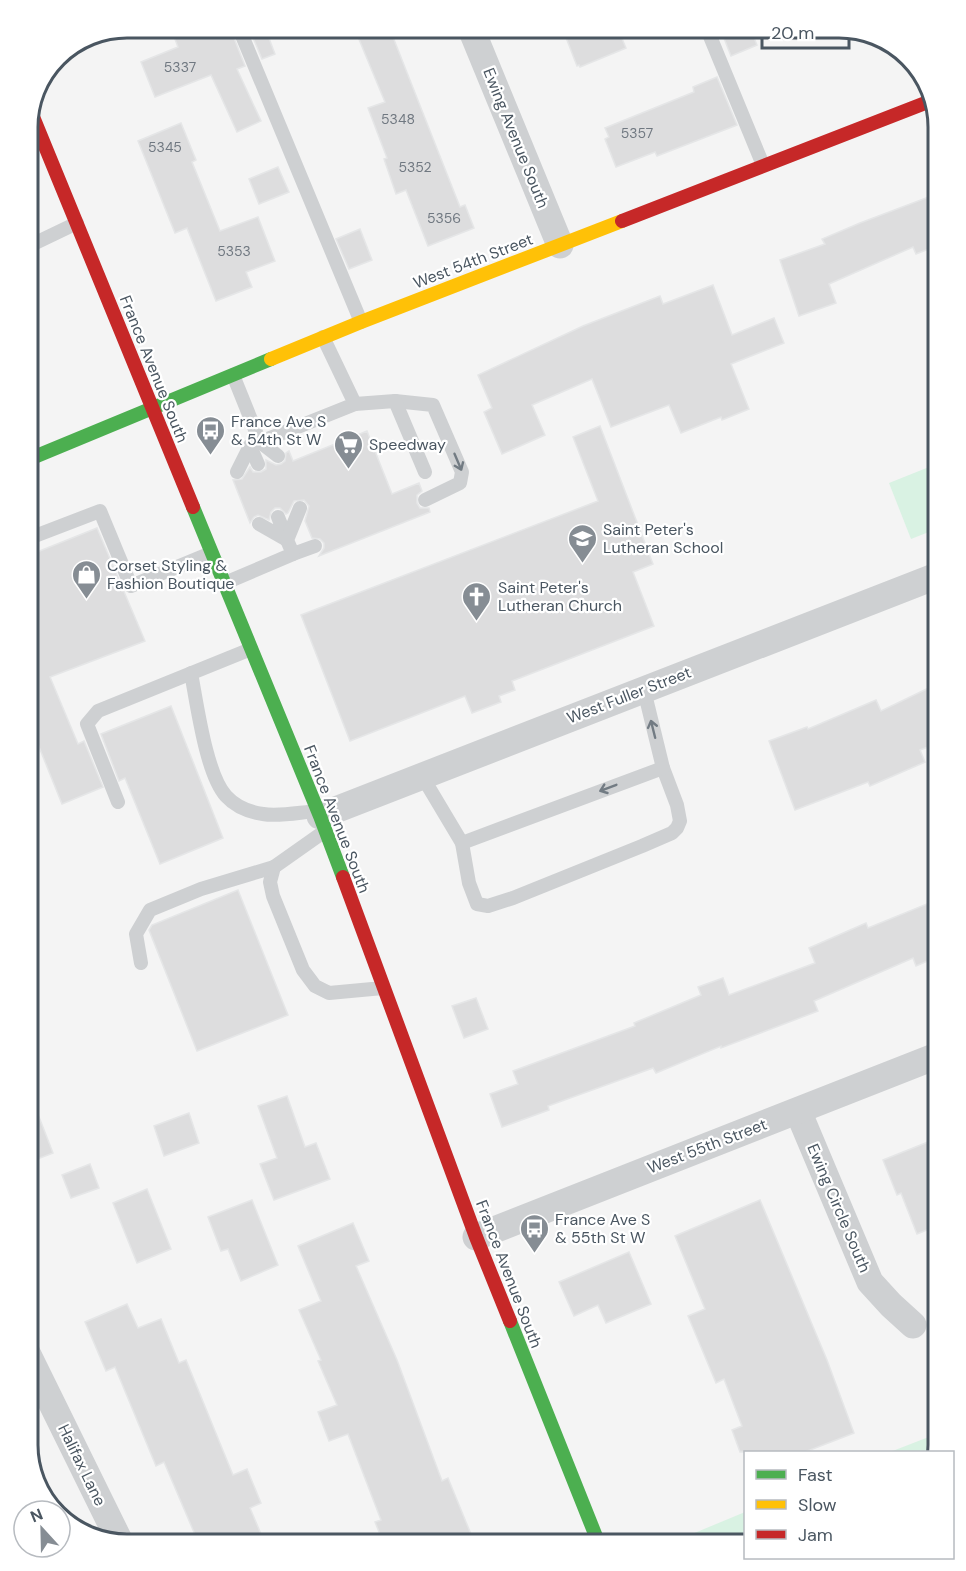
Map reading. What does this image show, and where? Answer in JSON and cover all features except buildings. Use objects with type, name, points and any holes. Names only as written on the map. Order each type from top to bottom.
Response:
[{"type":"main road","name":"West 54th Street","points":[[38,456],[361,322],[925,103]]},
{"type":"main road","name":"France Avenue South","points":[[38,129],[321,819],[476,1237],[595,1534]]},
{"type":"street","name":"Ewing Avenue South","points":[[475,38],[560,245]]},
{"type":"street","name":"West Fuller Street","points":[[321,819],[422,776],[928,579]]},
{"type":"street","name":"West 55th Street","points":[[476,1237],[928,1059]]},
{"type":"street","name":"Ewing Circle South","points":[[798,1111],[870,1282],[913,1325]]},
{"type":"street","name":"Halifax Lane","points":[[38,1375],[115,1533]]},
{"type":"lane","points":[[243,38],[361,322]]},
{"type":"lane","points":[[711,38],[763,165]]},
{"type":"lane","points":[[38,242],[77,223]]},
{"type":"lane","points":[[323,338],[355,404]]},
{"type":"lane","points":[[233,375],[255,444],[258,464]]},
{"type":"lane","points":[[395,401],[425,472]]},
{"type":"lane","points":[[237,472],[255,444],[355,404],[395,401],[434,405],[462,472],[460,483],[425,500]]},
{"type":"lane","points":[[255,444],[278,456]]},
{"type":"lane","points":[[287,540],[300,508]]},
{"type":"lane","points":[[38,535],[100,511],[131,586],[211,553]]},
{"type":"lane","points":[[278,517],[293,554]]},
{"type":"lane","points":[[259,524],[287,540]]},
{"type":"lane","points":[[223,583],[315,546]]},
{"type":"lane","points":[[118,802],[87,724],[98,711],[251,649]]},
{"type":"lane","points":[[191,673],[203,739],[212,768],[224,794],[233,803],[264,814],[321,819]]},
{"type":"lane","points":[[422,776],[462,843],[469,882],[477,904],[488,906],[513,898],[672,833],[680,821],[677,805],[663,768],[644,690]]},
{"type":"lane","points":[[462,843],[663,768]]},
{"type":"lane","points":[[141,963],[136,934],[150,910],[201,889],[274,867],[321,819]]},
{"type":"lane","points":[[274,867],[270,882],[273,896],[303,970],[315,986],[329,993],[383,988]]},
{"type":"green space","points":[[928,467],[928,532],[911,539],[889,483]]},
{"type":"green space","points":[[928,1437],[928,1451],[893,1451]]},
{"type":"green space","points":[[744,1512],[744,1534],[693,1534]]},
{"type":"traffic: fast","points":[[38,455],[271,359]]},
{"type":"traffic: fast","points":[[193,507],[343,877]]},
{"type":"traffic: fast","points":[[510,1321],[595,1534]]},
{"type":"traffic: slow","points":[[271,359],[622,221]]},
{"type":"traffic: jam","points":[[622,221],[925,103]]},
{"type":"traffic: jam","points":[[38,129],[193,507]]},
{"type":"traffic: jam","points":[[343,877],[476,1237],[510,1321]]},
{"type":"place","name":"France Ave S & 54th St W","points":[[210,456]]},
{"type":"place","name":"Speedway","points":[[348,470]]},
{"type":"place","name":"Saint Peter's Lutheran School","points":[[582,564]]},
{"type":"place","name":"Corset Styling & Fashion Boutique","points":[[86,600]]},
{"type":"place","name":"Saint Peter's Lutheran Church","points":[[477,622]]},
{"type":"place","name":"France Ave S & 55th St W","points":[[534,1254]]}]
